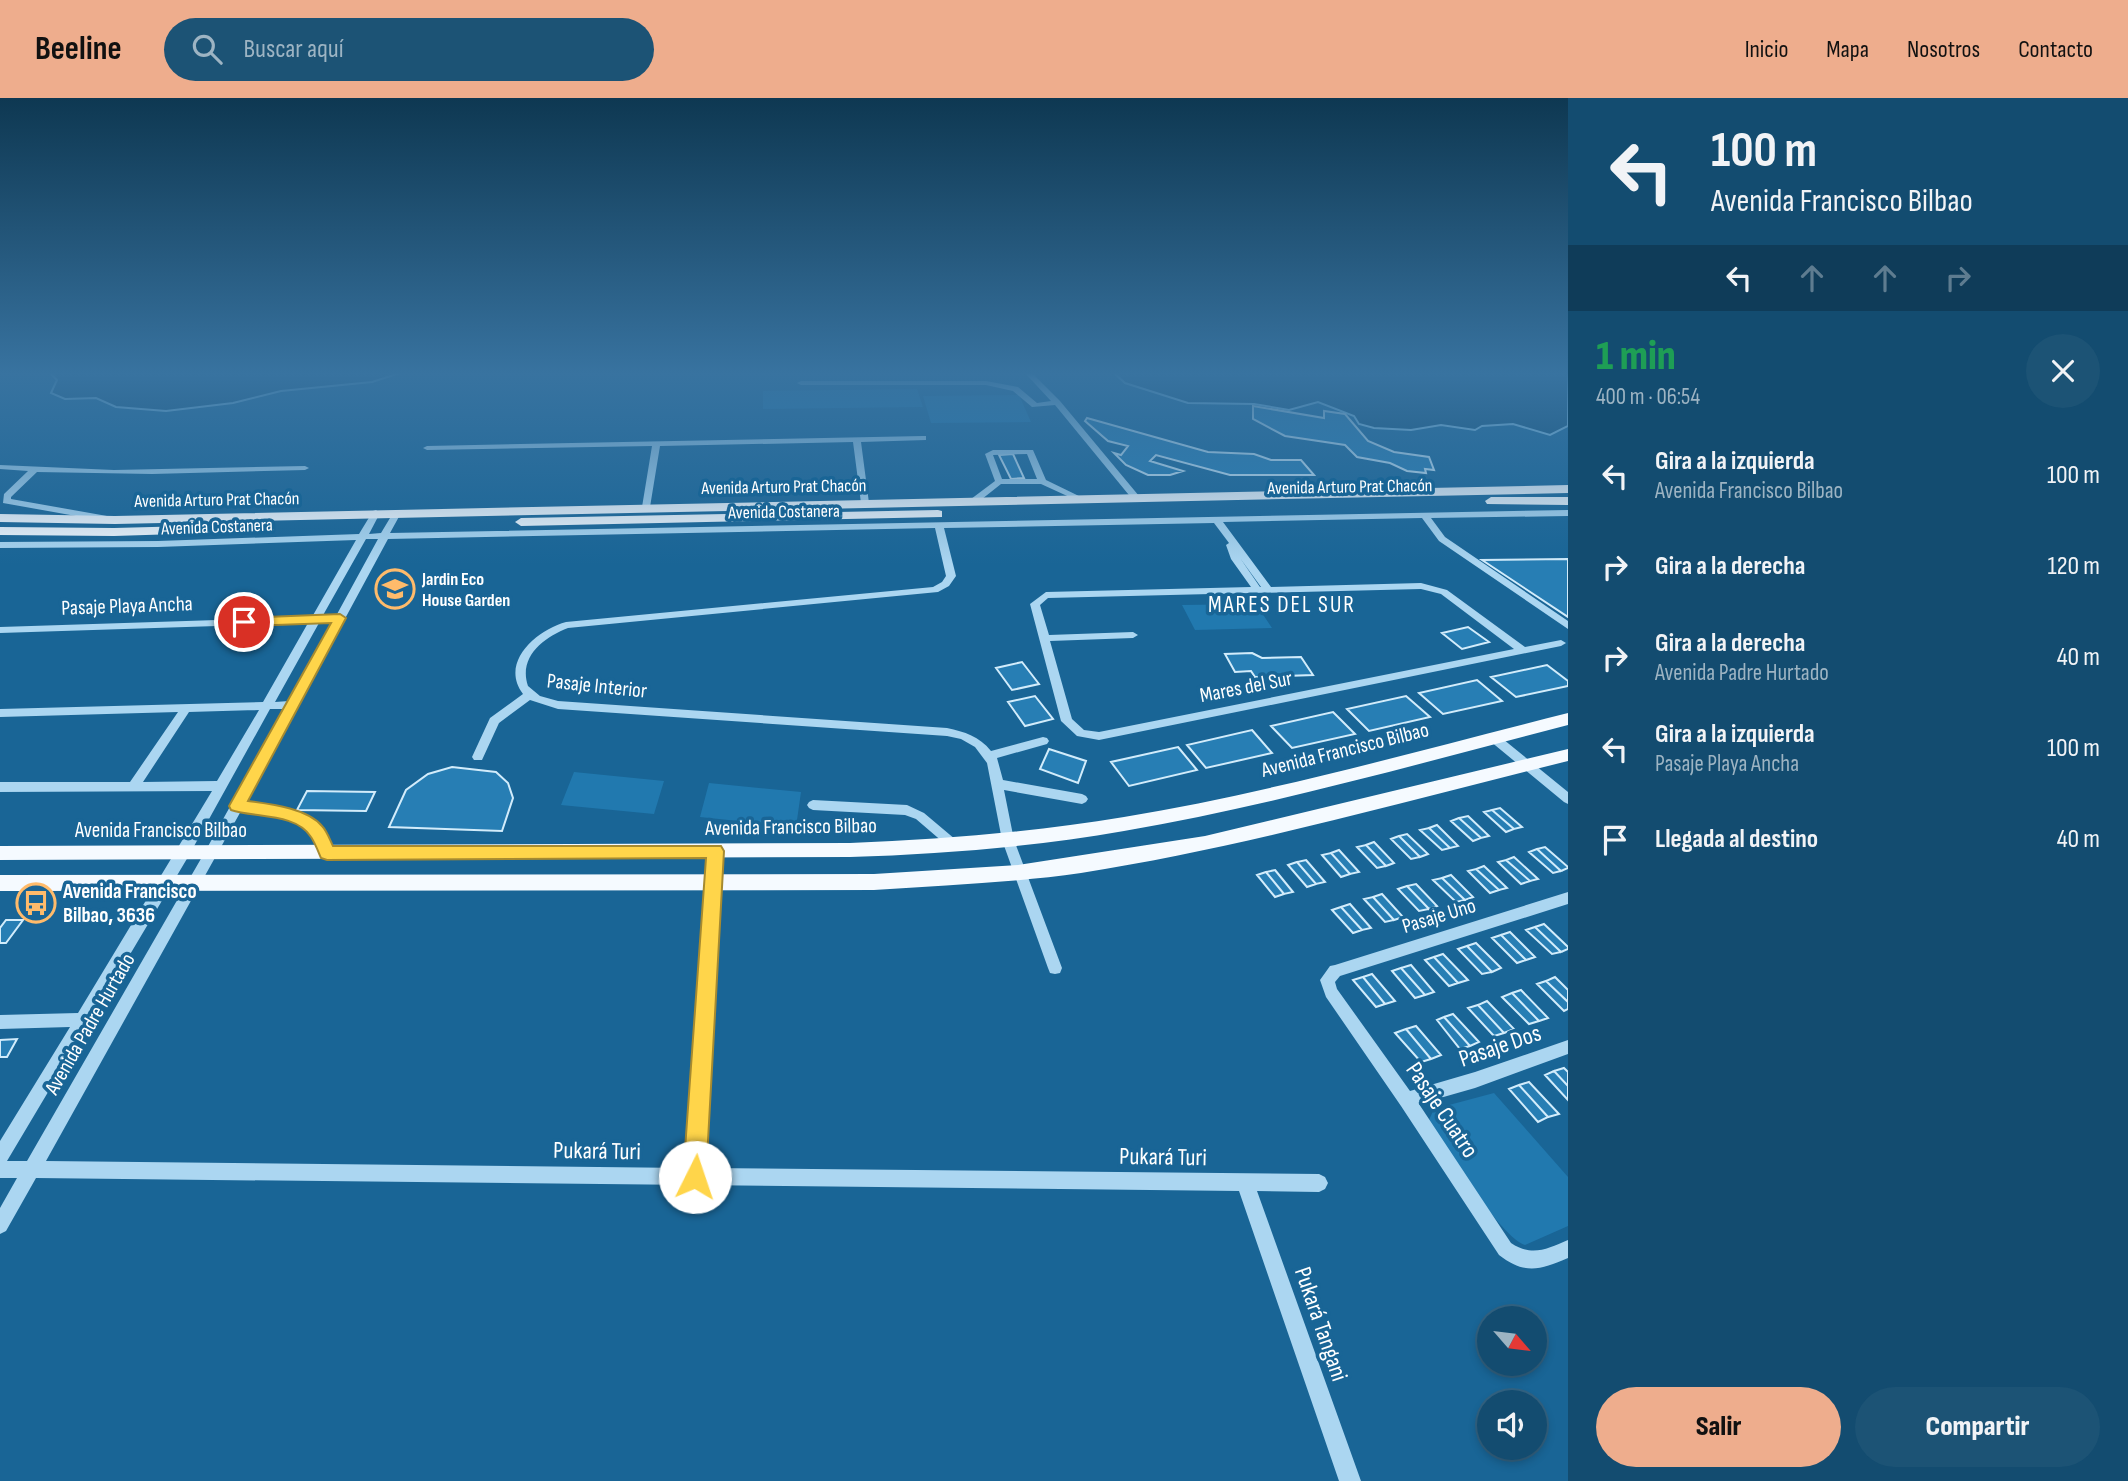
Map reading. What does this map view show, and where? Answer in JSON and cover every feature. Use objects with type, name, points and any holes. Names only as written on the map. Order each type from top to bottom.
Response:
[{"type":"main road","name":"Avenida Arturo Prat Chacón","points":[[0,531],[114,532],[369,525],[646,507],[1568,489]]},
{"type":"main road","name":"Avenida Arturo Prat Chacón","points":[[391,524],[1568,501]]},
{"type":"main road","name":"Avenida Arturo Prat Chacón","points":[[0,518],[369,525]]},
{"type":"main road","name":"Avenida Francisco Bilbao","points":[[0,853],[850,850],[956,845],[1008,840],[1178,813],[1568,719]]},
{"type":"main road","points":[[0,883],[874,882],[1018,873],[1205,843],[1568,755]]},
{"type":"street","points":[[1085,437],[1136,498]]},
{"type":"street","points":[[427,448],[923,438]]},
{"type":"street","points":[[857,440],[865,503]]},
{"type":"street","points":[[646,507],[656,444]]},
{"type":"street","points":[[999,482],[990,453],[1030,452],[1042,481]]},
{"type":"street","points":[[0,467],[34,470],[304,468]]},
{"type":"street","points":[[34,470],[7,496],[6,501],[115,520]]},
{"type":"street","points":[[974,501],[999,482],[1042,481],[1079,498]]},
{"type":"street","name":"Avenida Costanera","points":[[391,524],[939,524],[1568,513]]},
{"type":"street","points":[[1424,515],[1442,539],[1568,625]]},
{"type":"street","points":[[1216,519],[1228,538],[1236,559],[1261,588]]},
{"type":"street","name":"Avenida Padre Hurtado","points":[[0,1225],[211,853],[391,524]]},
{"type":"street","name":"Pasaje Interior","points":[[939,524],[951,576],[946,584],[935,590],[566,625],[545,634],[527,652],[520,675],[529,695],[558,705],[947,732],[972,740],[990,756]]},
{"type":"street","name":"Avenida Costanera","points":[[0,545],[158,544],[369,525]]},
{"type":"street","name":"Avenida Padre Hurtado","points":[[0,1157],[183,853],[369,525]]},
{"type":"street","name":"Mares del Sur","points":[[1522,650],[1444,592],[1421,586],[1046,595],[1035,604],[1067,721],[1081,733],[1099,736],[1562,643]]},
{"type":"street","name":"Pasaje Playa Ancha","points":[[0,630],[340,618]]},
{"type":"street","points":[[1044,638],[1133,635]]},
{"type":"street","points":[[478,757],[494,722],[529,695]]},
{"type":"street","points":[[0,713],[292,705]]},
{"type":"street","points":[[133,787],[186,708]]},
{"type":"street","points":[[1494,737],[1568,799]]},
{"type":"street","points":[[1043,741],[990,756],[1018,873],[1055,968]]},
{"type":"street","points":[[998,784],[1082,799]]},
{"type":"street","points":[[0,787],[221,786]]},
{"type":"street","points":[[813,805],[907,810],[920,816],[956,845]]},
{"type":"street","points":[[237,806],[270,810],[301,820],[316,830],[327,853]]},
{"type":"street","points":[[695,1177],[715,851]]},
{"type":"street","name":"Pasaje Uno","points":[[1327,980],[1335,971],[1568,898]]},
{"type":"street","name":"Pasaje Cuatro","points":[[1327,980],[1331,992],[1407,1100],[1505,1249],[1524,1261],[1542,1260],[1568,1249]]},
{"type":"street","points":[[0,1022],[83,1020]]},
{"type":"street","name":"Pasaje Dos","points":[[1407,1100],[1475,1080],[1568,1047]]},
{"type":"street","name":"Pukará Turi","points":[[0,1170],[1318,1183]]},
{"type":"street","name":"Pukará Tangani","points":[[1245,1182],[1350,1481]]},
{"type":"shaded area","points":[[1256,604],[1272,628],[1195,630],[1182,605]]},
{"type":"shaded area","points":[[574,772],[664,781],[654,814],[561,805]]},
{"type":"shaded area","points":[[709,783],[801,792],[796,827],[700,817]]},
{"type":"shaded area","points":[[1494,1093],[1568,1177],[1568,1226],[1525,1245],[1502,1227],[1489,1211],[1432,1129],[1429,1120],[1434,1109]]},
{"type":"building","points":[[1103,437],[1153,437],[1208,452],[1254,454],[1271,460],[1301,460],[1314,475],[1230,475],[1156,455],[1150,461],[1183,471],[1170,475],[1148,475],[1126,465],[1114,453],[1121,455],[1128,446],[1108,441]]},
{"type":"building","points":[[1289,437],[1364,437],[1368,441],[1394,452],[1429,457],[1434,470],[1425,469],[1426,473],[1407,471],[1390,463],[1357,457],[1345,445]]},
{"type":"building","points":[[1013,454],[1024,478],[1011,479],[999,455]]},
{"type":"building","points":[[1568,559],[1568,617],[1482,560]]},
{"type":"building","points":[[1468,627],[1489,642],[1462,649],[1442,633]]},
{"type":"building","points":[[1252,653],[1262,658],[1301,657],[1313,675],[1255,677],[1251,671],[1235,672],[1225,654]]},
{"type":"building","points":[[1022,662],[1039,684],[1012,690],[996,668]]},
{"type":"building","points":[[1547,665],[1568,681],[1568,686],[1516,697],[1491,677]]},
{"type":"building","points":[[1477,680],[1502,701],[1443,714],[1419,693]]},
{"type":"building","points":[[1035,696],[1053,719],[1025,726],[1008,702]]},
{"type":"building","points":[[1406,696],[1430,717],[1369,731],[1347,709]]},
{"type":"building","points":[[1333,712],[1355,734],[1292,748],[1271,726]]},
{"type":"building","points":[[1252,730],[1272,753],[1206,768],[1187,745]]},
{"type":"building","points":[[1178,747],[1197,770],[1129,786],[1111,762]]},
{"type":"building","points":[[1049,749],[1086,761],[1078,783],[1040,769]]},
{"type":"building","points":[[452,767],[496,772],[508,783],[513,798],[502,831],[389,827],[406,790],[428,774]]},
{"type":"building","points":[[307,791],[375,792],[366,811],[297,810]]},
{"type":"building","points":[[1500,808],[1522,827],[1514,829],[1492,810]]},
{"type":"building","points":[[1492,810],[1514,829],[1506,832],[1484,812]]},
{"type":"building","points":[[1468,816],[1489,836],[1481,838],[1459,818]]},
{"type":"building","points":[[1459,818],[1481,838],[1473,841],[1451,821]]},
{"type":"building","points":[[1437,825],[1458,846],[1450,848],[1429,828]]},
{"type":"building","points":[[1429,828],[1450,848],[1442,850],[1420,830]]},
{"type":"building","points":[[1407,834],[1428,854],[1420,857],[1399,836]]},
{"type":"building","points":[[1399,836],[1420,857],[1411,859],[1391,839]]},
{"type":"building","points":[[1374,842],[1394,863],[1386,866],[1366,845]]},
{"type":"building","points":[[1366,845],[1386,866],[1377,868],[1357,847]]},
{"type":"building","points":[[1545,847],[1568,868],[1561,871],[1537,849]]},
{"type":"building","points":[[1537,849],[1561,871],[1553,873],[1529,852]]},
{"type":"building","points":[[1339,850],[1359,872],[1350,874],[1331,853]]},
{"type":"building","points":[[1331,853],[1350,874],[1341,877],[1322,855]]},
{"type":"building","points":[[1514,857],[1538,879],[1530,881],[1506,860]]},
{"type":"building","points":[[1306,860],[1325,882],[1316,884],[1297,862]]},
{"type":"building","points":[[1506,860],[1530,881],[1521,884],[1498,862]]},
{"type":"building","points":[[1297,862],[1316,884],[1307,887],[1288,865]]},
{"type":"building","points":[[1484,866],[1507,888],[1499,890],[1476,869]]},
{"type":"building","points":[[1476,869],[1499,890],[1490,893],[1468,871]]},
{"type":"building","points":[[1275,870],[1293,892],[1284,894],[1266,872]]},
{"type":"building","points":[[1266,872],[1284,894],[1275,897],[1257,875]]},
{"type":"building","points":[[1451,875],[1473,897],[1465,900],[1442,878]]},
{"type":"building","points":[[1442,878],[1465,900],[1456,902],[1433,880]]},
{"type":"building","points":[[1416,884],[1437,906],[1429,909],[1407,886]]},
{"type":"building","points":[[1407,886],[1429,909],[1419,911],[1398,889]]},
{"type":"building","points":[[1382,894],[1403,917],[1394,920],[1373,897]]},
{"type":"building","points":[[1373,897],[1394,920],[1385,922],[1364,899]]},
{"type":"building","points":[[1350,904],[1371,928],[1362,930],[1341,907]]},
{"type":"building","points":[[1341,907],[1362,930],[1353,933],[1332,910]]},
{"type":"building","points":[[6,920],[23,920],[6,943],[0,943],[0,928]]},
{"type":"building","points":[[1544,924],[1568,949],[1561,952],[1535,927]]},
{"type":"building","points":[[1535,927],[1561,952],[1552,954],[1526,930]]},
{"type":"building","points":[[1510,932],[1535,957],[1526,960],[1501,935]]},
{"type":"building","points":[[1501,935],[1526,960],[1517,963],[1492,938]]},
{"type":"building","points":[[1476,943],[1501,968],[1492,972],[1467,946]]},
{"type":"building","points":[[1467,946],[1492,972],[1482,974],[1458,949]]},
{"type":"building","points":[[1443,954],[1468,980],[1458,983],[1434,957]]},
{"type":"building","points":[[1434,957],[1458,983],[1449,986],[1425,960]]},
{"type":"building","points":[[1411,965],[1434,992],[1425,995],[1401,968]]},
{"type":"building","points":[[1401,968],[1425,995],[1415,998],[1392,971]]},
{"type":"building","points":[[1372,974],[1395,1001],[1385,1004],[1363,977]]},
{"type":"building","points":[[1363,977],[1385,1004],[1376,1007],[1353,980]]},
{"type":"building","points":[[1555,977],[1568,990],[1568,1002],[1546,981]]},
{"type":"building","points":[[1546,981],[1568,1002],[1568,1009],[1564,1011],[1537,984]]},
{"type":"building","points":[[1521,990],[1548,1018],[1539,1021],[1512,993]]},
{"type":"building","points":[[1512,993],[1539,1021],[1529,1024],[1502,997]]},
{"type":"building","points":[[1487,1001],[1514,1029],[1504,1033],[1478,1005]]},
{"type":"building","points":[[1478,1005],[1504,1033],[1494,1036],[1468,1008]]},
{"type":"building","points":[[1453,1014],[1479,1042],[1470,1046],[1444,1017]]},
{"type":"building","points":[[1444,1017],[1470,1046],[1460,1049],[1437,1020]]},
{"type":"building","points":[[1416,1026],[1441,1055],[1431,1059],[1406,1029]]},
{"type":"building","points":[[1406,1029],[1431,1059],[1421,1062],[1395,1033]]},
{"type":"building","points":[[17,1039],[7,1057],[0,1057],[0,1040]]},
{"type":"building","points":[[1564,1068],[1568,1072],[1568,1086],[1554,1071]]},
{"type":"building","points":[[1554,1071],[1568,1086],[1568,1100],[1545,1075]]},
{"type":"building","points":[[1529,1082],[1559,1114],[1548,1117],[1519,1085]]},
{"type":"building","points":[[1519,1085],[1548,1117],[1538,1122],[1509,1089]]},
{"type":"place","name":"Jardin Eco House Garden","points":[[395,589]]},
{"type":"place","name":"Avenida Francisco Bilbao, 3636","points":[[36,903]]},
{"type":"district","name":"MARES DEL SUR","points":[[1282,605]]},
{"type":"route","points":[[244,622],[340,618],[237,806],[270,810],[301,820],[316,830],[327,853],[715,851],[695,1177]]}]
